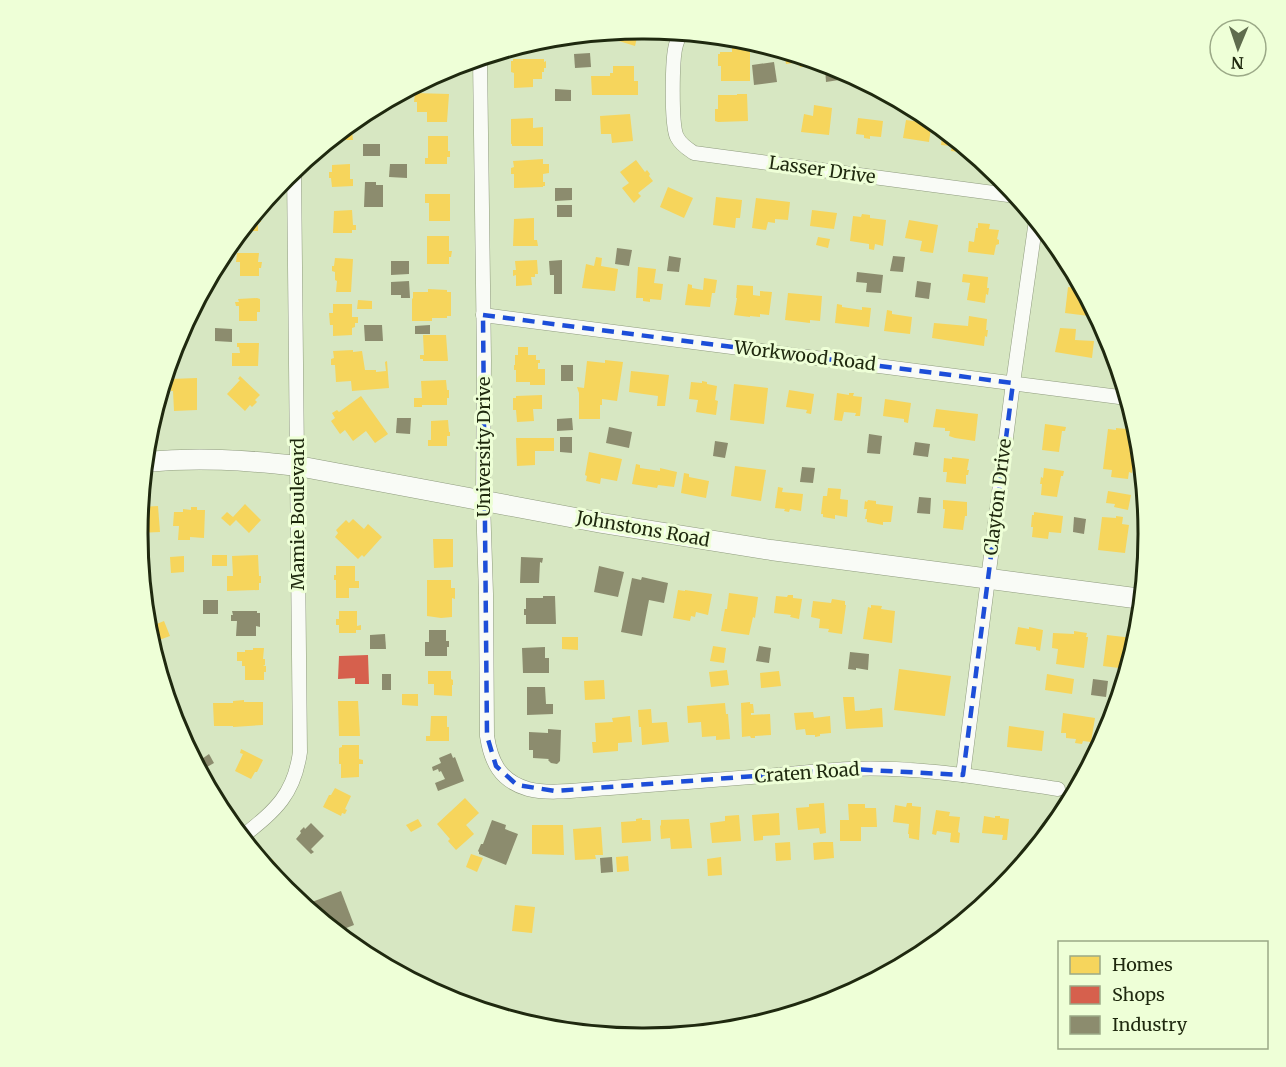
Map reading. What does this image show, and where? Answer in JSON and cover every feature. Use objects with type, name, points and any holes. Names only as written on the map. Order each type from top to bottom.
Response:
[{"type":"street","name":"Lasser Drive","points":[[677,40],[675,46],[674,128],[678,139],[694,153],[1003,194]]},
{"type":"street","name":"University Drive","points":[[480,67],[487,736],[489,753],[505,777],[517,785],[536,791],[555,791]]},
{"type":"street","name":"Mamie Boulevard","points":[[248,831],[277,807],[286,795],[299,764],[300,752],[294,183]]},
{"type":"street","name":"Clayton Drive","points":[[963,775],[1034,231]]},
{"type":"street","name":"Workwood Road","points":[[483,315],[1118,397]]},
{"type":"street","name":"Johnstons Road","points":[[154,461],[207,458],[298,466],[603,523],[771,550],[1133,598]]},
{"type":"street","name":"Craten Road","points":[[555,791],[849,769],[890,768],[923,770],[1058,789]]},
{"type":"highlighted area","points":[[483,315],[1013,383],[963,775],[849,769],[555,791],[517,785],[496,766],[487,736]]},
{"type":"building: Homes","points":[[637,39],[635,46],[615,40]]},
{"type":"building: Homes","points":[[732,48],[750,51],[750,81],[721,81],[718,54],[732,52]]},
{"type":"building: Homes","points":[[513,59],[544,59],[546,68],[542,72],[542,79],[533,79],[533,87],[514,88],[514,73],[511,72]]},
{"type":"building: Homes","points":[[613,66],[634,66],[634,81],[638,81],[638,95],[592,95],[591,76],[610,76],[610,73],[613,73]]},
{"type":"building: Homes","points":[[418,93],[449,94],[447,122],[427,122],[427,112],[417,112],[417,102],[414,102],[415,95]]},
{"type":"building: Homes","points":[[747,94],[748,121],[715,121],[718,95]]},
{"type":"building: Homes","points":[[814,105],[832,108],[829,135],[801,132],[804,114],[813,116]]},
{"type":"building: Homes","points":[[630,114],[633,141],[612,143],[611,134],[601,134],[600,116]]},
{"type":"building: Homes","points":[[533,118],[533,128],[543,127],[543,146],[512,146],[511,119]]},
{"type":"building: Homes","points":[[858,118],[883,121],[881,137],[870,136],[870,139],[856,134]]},
{"type":"building: Homes","points":[[906,120],[917,121],[931,131],[929,142],[903,138]]},
{"type":"building: Homes","points":[[352,134],[353,140],[343,140]]},
{"type":"building: Homes","points":[[428,136],[448,136],[450,157],[447,157],[447,164],[425,164],[425,158],[428,158]]},
{"type":"building: Homes","points":[[942,139],[950,146],[941,145]]},
{"type":"building: Homes","points":[[543,159],[543,164],[549,164],[549,173],[543,174],[545,186],[514,188],[514,174],[511,174],[511,168],[514,167],[513,161]]},
{"type":"building: Homes","points":[[636,160],[645,172],[647,170],[653,181],[638,193],[641,196],[634,203],[622,188],[629,183],[620,172]]},
{"type":"building: Homes","points":[[350,164],[350,179],[353,179],[353,186],[332,187],[329,172],[332,172],[332,165]]},
{"type":"building: Homes","points":[[668,187],[693,198],[684,218],[660,207]]},
{"type":"building: Homes","points":[[425,194],[450,194],[450,221],[429,221],[429,203],[425,203]]},
{"type":"building: Homes","points":[[716,197],[742,200],[740,218],[736,218],[735,228],[713,225]]},
{"type":"building: Homes","points":[[756,198],[790,202],[788,220],[775,219],[775,223],[768,222],[766,230],[752,228]]},
{"type":"building: Homes","points":[[352,210],[353,225],[356,225],[356,230],[352,230],[352,233],[333,233],[334,211]]},
{"type":"building: Homes","points":[[812,210],[837,213],[834,229],[810,226]]},
{"type":"building: Homes","points":[[862,214],[870,215],[870,218],[886,220],[883,246],[875,244],[874,250],[869,249],[869,244],[850,241],[853,216],[861,217]]},
{"type":"building: Homes","points":[[534,218],[534,240],[537,240],[538,246],[513,246],[514,219]]},
{"type":"building: Homes","points":[[909,220],[938,225],[933,253],[920,251],[922,241],[905,238]]},
{"type":"building: Homes","points":[[258,223],[258,231],[252,231]]},
{"type":"building: Homes","points":[[978,223],[990,224],[989,229],[999,230],[997,239],[999,244],[996,245],[994,255],[968,252],[969,241],[974,242]]},
{"type":"building: Homes","points":[[427,236],[449,236],[449,251],[452,251],[449,264],[427,264]]},
{"type":"building: Homes","points":[[818,237],[830,239],[828,248],[816,245]]},
{"type":"building: Homes","points":[[237,253],[259,253],[258,262],[262,262],[259,276],[240,276],[240,262],[236,262]]},
{"type":"building: Homes","points":[[596,257],[602,258],[601,266],[618,269],[615,291],[582,288],[586,264],[594,266]]},
{"type":"building: Homes","points":[[335,258],[353,259],[351,292],[336,292],[337,281],[335,272],[332,271]]},
{"type":"building: Homes","points":[[537,260],[538,274],[531,277],[532,285],[516,286],[516,275],[513,276],[513,270],[516,270],[515,261]]},
{"type":"building: Homes","points":[[638,267],[656,269],[654,283],[663,284],[661,300],[650,299],[650,302],[643,301],[643,298],[636,298]]},
{"type":"building: Homes","points":[[963,274],[988,277],[987,288],[989,288],[985,303],[967,300],[970,283],[962,282]]},
{"type":"building: Homes","points":[[704,278],[717,280],[710,307],[685,305],[688,284],[692,285],[692,288],[703,290]]},
{"type":"building: Homes","points":[[737,285],[753,286],[753,295],[760,296],[760,291],[772,292],[769,315],[760,314],[760,317],[750,317],[734,315]]},
{"type":"building: Homes","points":[[1068,287],[1072,288],[1087,316],[1065,313]]},
{"type":"building: Homes","points":[[428,289],[451,292],[451,316],[432,318],[432,321],[412,321],[413,292],[428,292]]},
{"type":"building: Homes","points":[[788,293],[822,296],[820,321],[810,320],[810,323],[785,320]]},
{"type":"building: Homes","points":[[238,299],[260,299],[260,312],[257,312],[257,321],[239,321],[239,306],[236,306],[235,302],[239,302]]},
{"type":"building: Homes","points":[[358,300],[372,301],[372,309],[357,309]]},
{"type":"building: Homes","points":[[333,304],[352,304],[352,317],[358,317],[358,323],[355,323],[355,327],[352,328],[352,335],[333,336],[333,325],[330,325],[329,313],[333,313]]},
{"type":"building: Homes","points":[[837,304],[862,310],[862,307],[871,308],[869,327],[835,323]]},
{"type":"building: Homes","points":[[887,310],[892,311],[892,314],[912,317],[910,334],[884,331]]},
{"type":"building: Homes","points":[[969,316],[987,319],[986,330],[988,330],[984,346],[932,338],[934,323],[968,326]]},
{"type":"building: Homes","points":[[1060,328],[1076,329],[1075,340],[1094,341],[1092,358],[1055,352]]},
{"type":"building: Homes","points":[[423,335],[446,335],[448,361],[420,359],[420,355],[424,355]]},
{"type":"building: Homes","points":[[237,343],[259,343],[258,366],[232,366],[232,353],[240,353]]},
{"type":"building: Homes","points":[[518,347],[528,347],[528,355],[536,355],[536,360],[540,360],[538,369],[545,369],[545,385],[516,382],[514,365]]},
{"type":"building: Homes","points":[[353,350],[353,352],[362,351],[365,370],[386,371],[385,362],[387,361],[389,388],[352,391],[351,381],[336,382],[335,365],[331,365],[331,359],[334,358],[333,351]]},
{"type":"building: Homes","points":[[605,360],[623,362],[617,401],[602,399],[600,419],[579,419],[577,387],[584,388],[587,361],[605,363]]},
{"type":"building: Homes","points":[[631,371],[669,375],[665,406],[657,406],[658,396],[629,392]]},
{"type":"building: Homes","points":[[240,376],[260,395],[255,400],[257,402],[245,411],[227,394],[240,380],[238,379]]},
{"type":"building: Homes","points":[[197,378],[197,410],[174,411],[173,391],[171,391],[174,379]]},
{"type":"building: Homes","points":[[446,380],[447,390],[449,390],[447,405],[414,407],[414,398],[422,398],[421,381]]},
{"type":"building: Homes","points":[[702,381],[717,386],[716,415],[696,412],[698,400],[689,399],[691,382],[702,383]]},
{"type":"building: Homes","points":[[734,384],[768,388],[764,424],[730,420]]},
{"type":"building: Homes","points":[[789,390],[814,394],[811,414],[806,413],[807,410],[786,407]]},
{"type":"building: Homes","points":[[837,393],[849,395],[849,393],[854,393],[853,396],[862,397],[860,416],[855,416],[856,413],[844,412],[842,421],[834,420]]},
{"type":"building: Homes","points":[[542,395],[542,409],[533,409],[534,421],[517,422],[516,410],[513,410],[513,398]]},
{"type":"building: Homes","points":[[361,396],[388,434],[375,443],[366,431],[353,441],[345,430],[340,434],[331,421],[335,418],[332,413],[337,410],[339,412]]},
{"type":"building: Homes","points":[[885,399],[911,403],[908,423],[904,422],[904,419],[883,416]]},
{"type":"building: Homes","points":[[936,409],[978,414],[975,441],[949,436],[950,431],[945,431],[945,428],[933,427]]},
{"type":"building: Homes","points":[[448,420],[450,436],[447,436],[447,446],[428,446],[428,440],[431,440],[431,421]]},
{"type":"building: Homes","points":[[1045,424],[1066,427],[1065,431],[1062,431],[1059,452],[1042,450]]},
{"type":"building: Homes","points":[[1116,428],[1126,429],[1133,467],[1128,479],[1111,477],[1112,470],[1103,469],[1108,429],[1116,430]]},
{"type":"building: Homes","points":[[516,438],[554,438],[554,451],[535,451],[535,465],[517,466]]},
{"type":"building: Homes","points":[[589,452],[622,459],[617,481],[601,478],[600,484],[586,481]]},
{"type":"building: Homes","points":[[952,457],[969,459],[966,484],[946,482],[947,472],[943,472],[944,458],[952,459]]},
{"type":"building: Homes","points":[[636,464],[640,465],[640,468],[660,471],[660,468],[677,472],[674,487],[658,485],[657,488],[632,484]]},
{"type":"building: Homes","points":[[735,466],[766,470],[761,501],[731,496]]},
{"type":"building: Homes","points":[[1044,468],[1064,471],[1057,497],[1041,495],[1042,484],[1040,484]]},
{"type":"building: Homes","points":[[684,473],[689,474],[689,477],[709,481],[706,498],[681,493]]},
{"type":"building: Homes","points":[[778,487],[783,488],[782,492],[803,494],[801,511],[790,509],[789,512],[775,508]]},
{"type":"building: Homes","points":[[828,488],[841,489],[840,499],[848,500],[847,517],[835,515],[835,519],[823,517],[821,514],[823,496],[827,496]]},
{"type":"building: Homes","points":[[1108,491],[1131,495],[1128,510],[1106,503]]},
{"type":"building: Homes","points":[[943,500],[967,502],[967,516],[965,516],[963,530],[943,528],[945,509],[943,509]]},
{"type":"building: Homes","points":[[865,501],[876,501],[876,504],[893,506],[891,522],[883,522],[883,525],[867,522],[865,519],[867,509],[864,509]]},
{"type":"building: Homes","points":[[245,504],[261,520],[249,533],[236,520],[230,526],[221,518],[227,512],[233,517]]},
{"type":"building: Homes","points":[[150,506],[158,506],[160,532],[148,533]]},
{"type":"building: Homes","points":[[191,507],[205,510],[204,538],[190,537],[190,540],[178,540],[179,526],[173,526],[174,512],[183,512],[183,509],[191,510]]},
{"type":"building: Homes","points":[[1034,512],[1063,516],[1061,533],[1049,532],[1048,539],[1032,537]]},
{"type":"building: Homes","points":[[1116,516],[1123,517],[1122,524],[1129,525],[1125,553],[1098,550],[1102,517],[1116,518]]},
{"type":"building: Homes","points":[[353,519],[364,529],[368,524],[382,537],[364,557],[362,555],[358,559],[335,537],[338,533],[336,530],[346,520],[349,523]]},
{"type":"building: Homes","points":[[433,539],[453,539],[453,567],[434,568]]},
{"type":"building: Homes","points":[[212,555],[227,555],[227,566],[212,566]]},
{"type":"building: Homes","points":[[258,555],[259,576],[261,576],[259,590],[227,591],[227,576],[233,576],[232,556]]},
{"type":"building: Homes","points":[[184,556],[184,572],[171,573],[170,557]]},
{"type":"building: Homes","points":[[336,566],[355,566],[355,581],[359,581],[359,588],[349,588],[349,598],[336,598],[334,575],[336,575]]},
{"type":"building: Homes","points":[[427,580],[451,580],[451,588],[455,588],[455,599],[452,598],[452,617],[427,616]]},
{"type":"building: Homes","points":[[678,590],[712,594],[708,615],[696,612],[695,617],[691,616],[690,621],[673,618]]},
{"type":"building: Homes","points":[[729,593],[758,597],[755,618],[753,617],[749,635],[721,631]]},
{"type":"building: Homes","points":[[788,595],[802,599],[799,619],[790,617],[791,615],[774,613],[776,596],[787,597]]},
{"type":"building: Homes","points":[[832,599],[845,601],[842,634],[819,628],[820,619],[811,617],[813,601],[831,603]]},
{"type":"building: Homes","points":[[871,605],[895,611],[892,643],[863,639],[868,607],[871,608]]},
{"type":"building: Homes","points":[[339,611],[357,611],[357,626],[361,625],[361,630],[356,630],[356,633],[339,633],[336,619],[339,619]]},
{"type":"building: Homes","points":[[164,621],[170,636],[160,640],[157,624]]},
{"type":"building: Homes","points":[[1018,627],[1043,630],[1040,651],[1036,650],[1036,647],[1015,644]]},
{"type":"building: Homes","points":[[1074,631],[1087,633],[1084,668],[1056,664],[1058,649],[1052,648],[1053,633],[1074,634]]},
{"type":"building: Homes","points":[[1107,635],[1126,637],[1119,668],[1103,666]]},
{"type":"building: Homes","points":[[562,637],[578,637],[578,650],[562,649]]},
{"type":"building: Homes","points":[[713,646],[726,648],[724,663],[710,661]]},
{"type":"building: Homes","points":[[253,648],[264,648],[265,665],[263,666],[266,666],[266,672],[264,672],[264,680],[245,680],[245,666],[242,666],[242,661],[237,661],[237,652],[253,650]]},
{"type":"building: Homes","points":[[899,669],[951,676],[945,716],[894,710]]},
{"type":"building: Homes","points":[[727,670],[729,685],[711,687],[709,672]]},
{"type":"building: Homes","points":[[428,671],[451,671],[452,696],[434,695],[434,684],[428,684]]},
{"type":"building: Homes","points":[[779,671],[781,686],[761,688],[760,673]]},
{"type":"building: Homes","points":[[1047,674],[1074,679],[1072,694],[1045,690]]},
{"type":"building: Homes","points":[[604,680],[605,699],[585,700],[584,681]]},
{"type":"building: Homes","points":[[402,694],[418,694],[418,706],[402,705]]},
{"type":"building: Homes","points":[[843,697],[854,697],[855,711],[882,708],[883,727],[846,729]]},
{"type":"building: Homes","points":[[244,700],[244,702],[263,702],[263,725],[214,726],[213,703],[233,703],[233,701]]},
{"type":"building: Homes","points":[[338,701],[358,701],[360,736],[339,736]]},
{"type":"building: Homes","points":[[725,703],[730,739],[716,740],[716,736],[702,737],[701,722],[688,723],[687,706]]},
{"type":"building: Homes","points":[[741,703],[753,704],[754,713],[751,715],[770,714],[771,735],[755,736],[755,738],[742,737]]},
{"type":"building: Homes","points":[[651,709],[652,723],[667,722],[669,742],[642,745],[638,710]]},
{"type":"building: Homes","points":[[813,712],[814,718],[830,716],[831,733],[815,737],[815,735],[806,735],[805,729],[796,730],[794,713]]},
{"type":"building: Homes","points":[[1063,713],[1095,718],[1091,742],[1075,743],[1076,739],[1066,738],[1066,733],[1061,733]]},
{"type":"building: Homes","points":[[431,716],[447,716],[449,741],[426,741],[426,736],[430,736]]},
{"type":"building: Homes","points":[[630,716],[632,742],[618,743],[618,751],[593,753],[592,742],[596,742],[595,723],[613,722],[612,718]]},
{"type":"building: Homes","points":[[1009,726],[1044,731],[1042,751],[1007,747]]},
{"type":"building: Homes","points":[[342,745],[359,745],[359,759],[363,760],[363,764],[359,764],[359,777],[341,778],[339,748]]},
{"type":"building: Homes","points":[[241,749],[263,760],[251,779],[235,771],[243,754],[240,753]]},
{"type":"building: Homes","points":[[335,788],[351,796],[345,814],[342,813],[341,816],[323,807]]},
{"type":"building: Homes","points":[[465,798],[479,813],[466,825],[474,834],[456,850],[437,824]]},
{"type":"building: Homes","points":[[824,803],[826,833],[820,834],[819,828],[798,830],[796,808]]},
{"type":"building: Homes","points":[[907,803],[921,807],[919,840],[909,838],[909,824],[893,822],[895,805],[906,807]]},
{"type":"building: Homes","points":[[848,804],[865,804],[865,808],[876,808],[877,827],[861,827],[861,841],[840,841],[840,820],[849,820]]},
{"type":"building: Homes","points":[[936,810],[950,812],[949,816],[960,817],[959,843],[950,842],[951,833],[937,831],[936,835],[932,834]]},
{"type":"building: Homes","points":[[779,813],[780,835],[763,836],[763,840],[754,841],[752,815]]},
{"type":"building: Homes","points":[[739,815],[741,841],[712,843],[710,823],[725,821],[725,816]]},
{"type":"building: Homes","points":[[984,816],[995,818],[995,816],[1000,816],[1000,818],[1009,819],[1007,840],[1002,840],[1003,835],[982,833]]},
{"type":"building: Homes","points":[[642,818],[642,820],[650,820],[651,841],[622,843],[621,822],[636,821]]},
{"type":"building: Homes","points":[[418,819],[422,826],[411,832],[406,825]]},
{"type":"building: Homes","points":[[689,819],[692,848],[671,849],[670,838],[661,839],[661,820]]},
{"type":"building: Homes","points":[[532,825],[563,825],[564,855],[532,854]]},
{"type":"building: Homes","points":[[601,827],[603,855],[595,855],[596,859],[575,860],[573,829]]},
{"type":"building: Homes","points":[[790,842],[791,860],[776,861],[775,843]]},
{"type":"building: Homes","points":[[833,842],[834,858],[814,860],[813,843]]},
{"type":"building: Homes","points":[[471,854],[483,858],[477,872],[466,867]]},
{"type":"building: Homes","points":[[628,856],[629,871],[617,872],[616,857]]},
{"type":"building: Homes","points":[[721,857],[722,875],[708,876],[707,859]]},
{"type":"building: Homes","points":[[515,905],[535,907],[532,933],[512,931]]},
{"type":"building: Shops","points":[[368,655],[369,684],[355,684],[355,678],[338,679],[339,656]]},
{"type":"building: Industry","points":[[590,53],[591,67],[575,68],[574,54]]},
{"type":"building: Industry","points":[[774,62],[777,82],[754,85],[752,65]]},
{"type":"building: Industry","points":[[825,74],[839,80],[826,82]]},
{"type":"building: Industry","points":[[555,89],[571,90],[571,101],[555,101]]},
{"type":"building: Industry","points":[[363,144],[380,144],[380,156],[363,156]]},
{"type":"building: Industry","points":[[390,164],[407,164],[407,178],[389,177]]},
{"type":"building: Industry","points":[[365,182],[376,182],[376,185],[383,185],[383,207],[364,207]]},
{"type":"building: Industry","points":[[555,188],[572,188],[572,200],[555,201]]},
{"type":"building: Industry","points":[[557,205],[572,205],[572,217],[557,217]]},
{"type":"building: Industry","points":[[617,248],[632,250],[629,266],[615,264]]},
{"type":"building: Industry","points":[[669,256],[681,258],[679,272],[667,271]]},
{"type":"building: Industry","points":[[893,256],[905,257],[903,272],[890,271]]},
{"type":"building: Industry","points":[[562,260],[562,294],[554,294],[554,275],[550,275],[549,261]]},
{"type":"building: Industry","points":[[391,261],[409,261],[409,274],[391,275]]},
{"type":"building: Industry","points":[[857,272],[883,275],[881,293],[866,292],[867,283],[856,282]]},
{"type":"building: Industry","points":[[409,281],[410,298],[391,295],[391,282]]},
{"type":"building: Industry","points":[[917,281],[931,283],[929,299],[915,297]]},
{"type":"building: Industry","points":[[364,325],[382,325],[383,341],[365,341]]},
{"type":"building: Industry","points":[[430,325],[430,334],[415,334],[415,326]]},
{"type":"building: Industry","points":[[215,328],[232,329],[232,342],[215,341]]},
{"type":"building: Industry","points":[[561,365],[573,365],[573,381],[561,381]]},
{"type":"building: Industry","points":[[397,418],[411,418],[410,434],[396,433]]},
{"type":"building: Industry","points":[[572,418],[573,430],[557,431],[557,419]]},
{"type":"building: Industry","points":[[609,427],[632,432],[629,448],[606,443]]},
{"type":"building: Industry","points":[[869,434],[882,436],[880,454],[867,453]]},
{"type":"building: Industry","points":[[560,437],[572,437],[572,453],[560,452]]},
{"type":"building: Industry","points":[[715,441],[728,443],[725,458],[713,456]]},
{"type":"building: Industry","points":[[915,442],[930,444],[928,457],[913,455]]},
{"type":"building: Industry","points":[[802,467],[815,468],[813,483],[800,482]]},
{"type":"building: Industry","points":[[919,497],[931,498],[930,514],[917,513]]},
{"type":"building: Industry","points":[[1074,517],[1086,519],[1084,534],[1073,532]]},
{"type":"building: Industry","points":[[521,557],[543,558],[542,563],[540,562],[539,583],[520,583]]},
{"type":"building: Industry","points":[[599,566],[624,572],[618,597],[594,592]]},
{"type":"building: Industry","points":[[642,577],[668,583],[664,603],[649,600],[642,636],[621,632],[632,578],[641,580]]},
{"type":"building: Industry","points":[[543,596],[555,596],[556,624],[526,624],[524,609],[526,609],[526,598],[543,598]]},
{"type":"building: Industry","points":[[203,600],[218,600],[218,614],[203,614]]},
{"type":"building: Industry","points":[[232,611],[260,613],[260,627],[256,626],[256,636],[236,636],[237,621],[231,621]]},
{"type":"building: Industry","points":[[429,630],[446,630],[446,641],[449,641],[447,656],[425,656],[425,642],[429,642]]},
{"type":"building: Industry","points":[[385,634],[386,649],[370,649],[370,635]]},
{"type":"building: Industry","points":[[759,646],[771,648],[769,663],[756,661]]},
{"type":"building: Industry","points":[[545,647],[545,658],[549,658],[549,673],[523,673],[522,648]]},
{"type":"building: Industry","points":[[850,652],[869,654],[868,670],[848,669]]},
{"type":"building: Industry","points":[[382,674],[391,674],[391,690],[382,690]]},
{"type":"building: Industry","points":[[1093,679],[1108,681],[1106,697],[1091,695]]},
{"type":"building: Industry","points":[[527,687],[545,687],[546,704],[553,704],[553,714],[527,715]]},
{"type":"building: Industry","points":[[548,729],[561,730],[560,761],[557,764],[551,763],[549,759],[533,758],[533,750],[529,750],[529,732],[548,733]]},
{"type":"building: Industry","points":[[451,753],[453,758],[455,757],[464,781],[438,791],[435,783],[445,779],[441,771],[439,772],[438,769],[433,771],[432,767],[441,763],[439,758]]},
{"type":"building: Industry","points":[[209,754],[214,763],[207,767],[203,758]]},
{"type":"building: Industry","points":[[492,820],[506,825],[505,829],[518,834],[506,865],[479,854],[478,851]]},
{"type":"building: Industry","points":[[311,823],[324,836],[311,849],[314,852],[311,854],[296,839],[300,831]]},
{"type":"building: Industry","points":[[612,857],[613,872],[601,873],[600,858]]},
{"type":"building: Industry","points":[[341,891],[354,925],[345,928],[313,902]]}]
